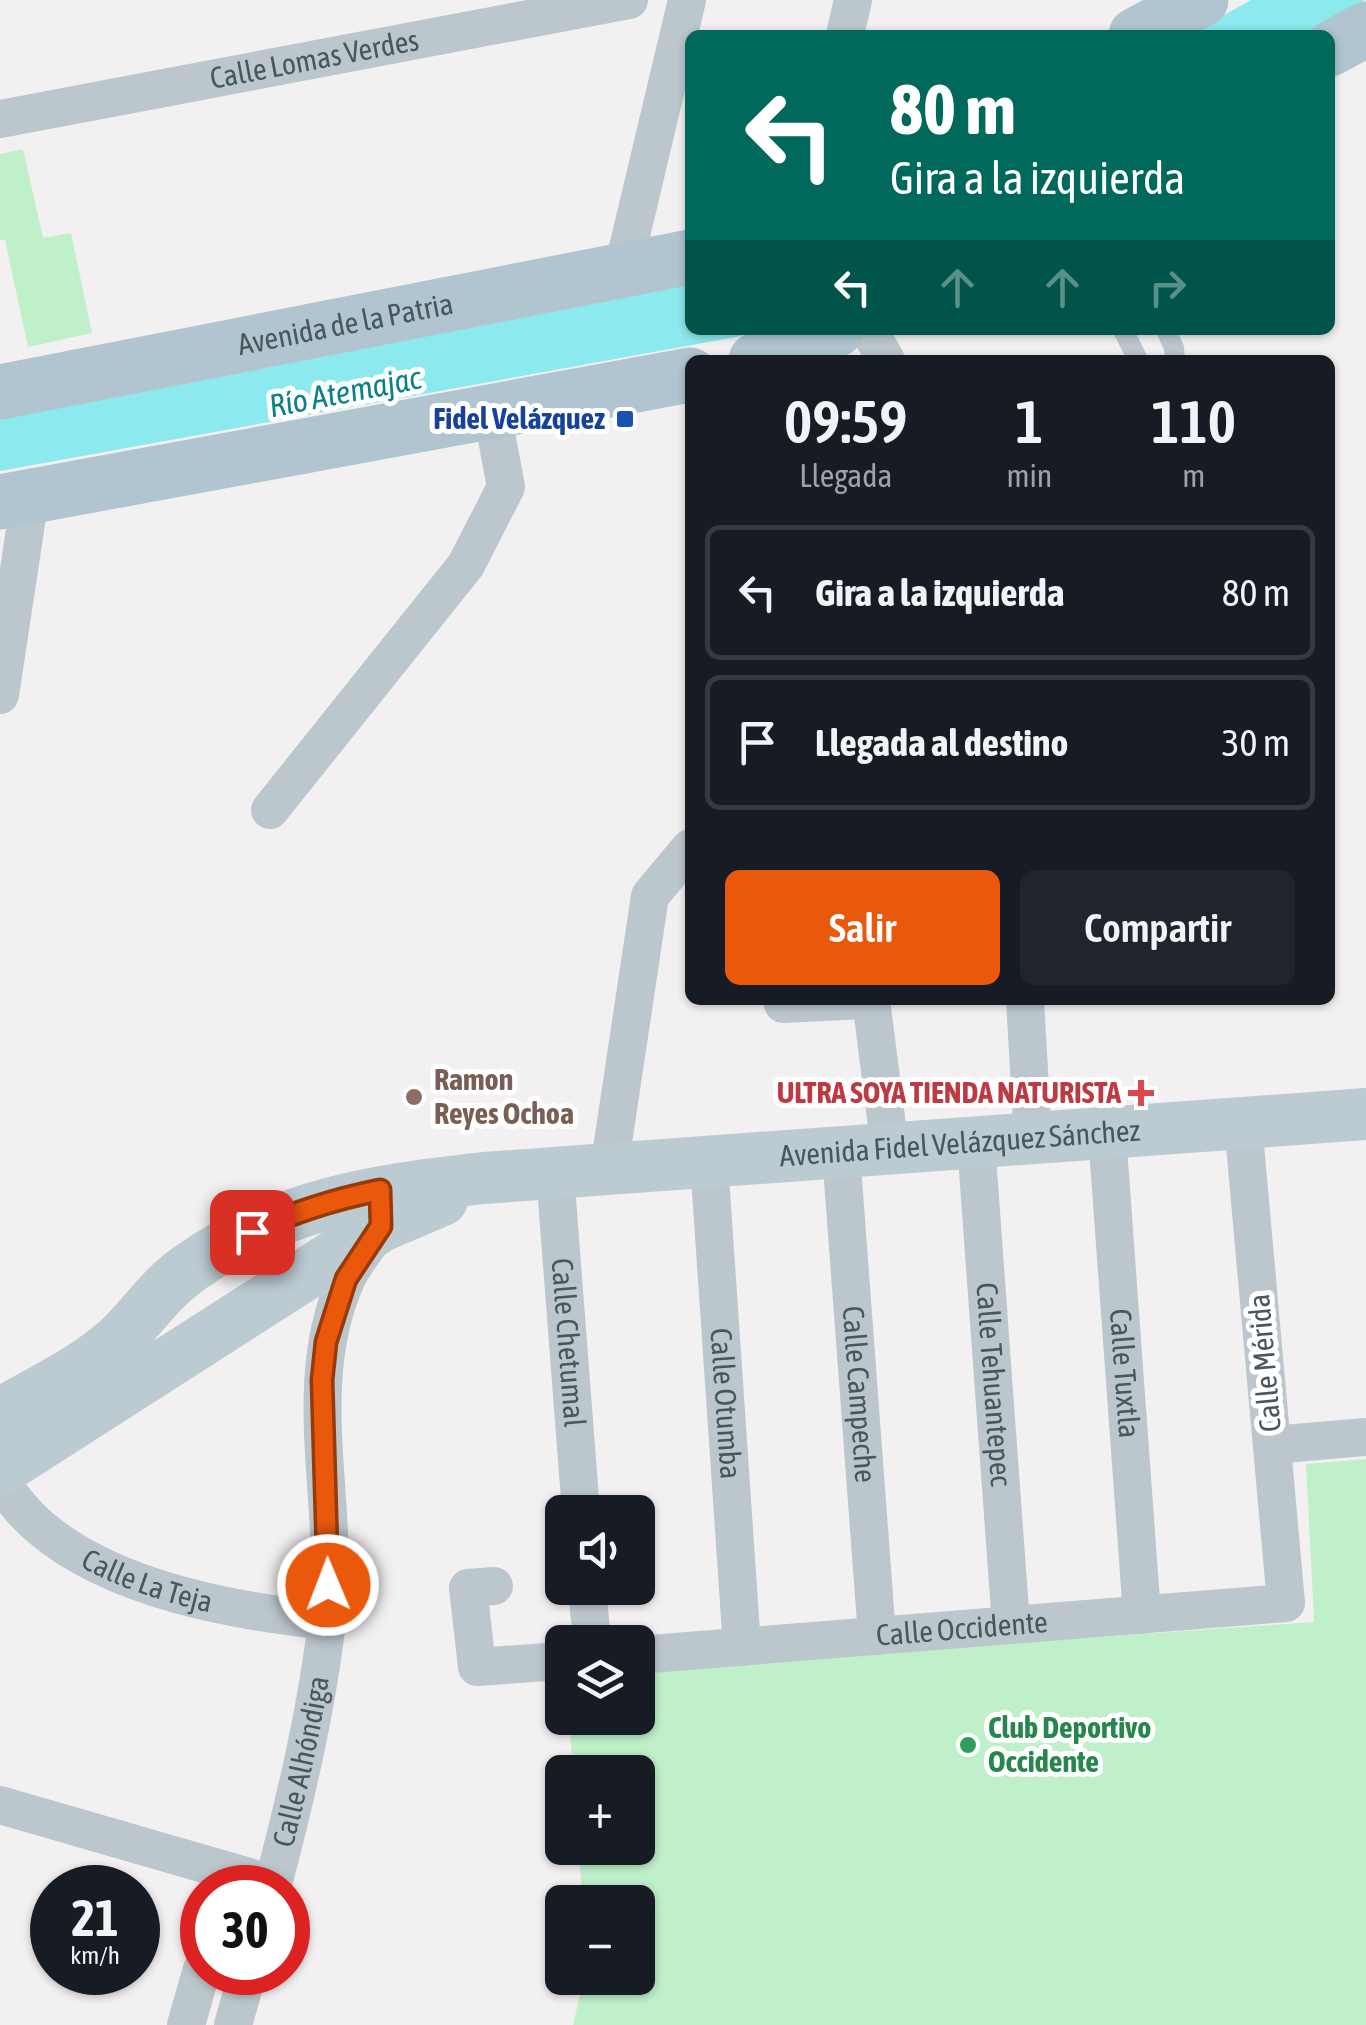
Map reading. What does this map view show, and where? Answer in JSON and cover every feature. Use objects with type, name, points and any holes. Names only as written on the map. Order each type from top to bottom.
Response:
[{"type":"main road","points":[[1145,30],[1197,1]]},
{"type":"main road","points":[[1335,46],[1366,28]]},
{"type":"main road","name":"Avenida de la Patria","points":[[0,392],[685,258]]},
{"type":"main road","points":[[769,355],[823,335]]},
{"type":"main road","points":[[15,500],[685,376]]},
{"type":"main road","name":"Avenida Fidel Velázquez Sánchez","points":[[0,1470],[258,1305],[381,1208],[555,1173],[1366,1114]]},
{"type":"main road","name":"Avenida Fidel Velázquez Sánchez","points":[[0,1414],[84,1366],[118,1340],[165,1286],[190,1267],[276,1220],[344,1197],[381,1208]]},
{"type":"main road","points":[[190,1267],[258,1305]]},
{"type":"street","name":"Calle Lomas Verdes","points":[[0,119],[488,12],[629,0]]},
{"type":"street","points":[[622,273],[687,0]]},
{"type":"street","points":[[847,30],[853,0]]},
{"type":"street","points":[[270,810],[466,565],[506,487],[492,412]]},
{"type":"street","points":[[0,695],[15,500]]},
{"type":"street","points":[[608,1169],[650,896],[685,854]]},
{"type":"street","points":[[650,896],[685,892]]},
{"type":"street","name":"Calle Campeche","points":[[868,1005],[866,1151],[877,1636]]},
{"type":"street","points":[[1025,1005],[1033,1139]]},
{"type":"street","name":"Calle Mérida","points":[[1244,1124],[1286,1603]]},
{"type":"street","name":"Calle Tuxtla","points":[[1107,1134],[1142,1615]]},
{"type":"street","name":"Calle Tehuantepec","points":[[976,1143],[1011,1626]]},
{"type":"street","name":"Calle Otumba","points":[[709,1162],[742,1647]]},
{"type":"street","name":"Calle Chetumal","points":[[555,1173],[581,1495]]},
{"type":"street","name":"Calle Alhóndiga","points":[[278,1865],[302,1768],[326,1621],[329,1562],[322,1380],[326,1342],[346,1279],[381,1208]]},
{"type":"street","points":[[1272,1445],[1366,1437]]},
{"type":"street","name":"Calle La Teja","points":[[0,1482],[42,1530],[103,1566],[162,1589],[280,1616],[326,1621]]},
{"type":"street","points":[[494,1586],[468,1588],[477,1668],[545,1662]]},
{"type":"street","name":"Calle Occidente","points":[[655,1654],[1286,1603]]},
{"type":"street","points":[[0,1804],[183,1865]]},
{"type":"street","points":[[186,2025],[195,1995]]},
{"type":"street","points":[[233,2025],[241,1995]]},
{"type":"green space","points":[[23,149],[43,238],[71,233],[92,333],[28,347],[5,240],[0,240],[0,154]]},
{"type":"green space","name":"Club Deportivo Occidente","points":[[1366,1459],[1366,2025],[573,2025],[580,1995],[655,1995],[655,1885],[581,1885],[580,1865],[655,1865],[655,1755],[572,1755],[570,1735],[655,1735],[655,1668],[1314,1622],[1306,1464]]},
{"type":"water","points":[[1251,0],[1365,0],[1312,30],[1197,30]]},
{"type":"water","name":"Río Atemajac","points":[[685,284],[685,335],[743,335],[0,471],[0,416]]},
{"type":"place","name":"Fidel Velázquez","points":[[625,419]]},
{"type":"place","name":"ULTRA SOYA TIENDA NATURISTA","points":[[1141,1093]]},
{"type":"place","name":"Ramon Reyes Ochoa","points":[[414,1097]]},
{"type":"place","name":"Club Deportivo Occidente","points":[[968,1745]]},
{"type":"route","points":[[252,1232],[344,1197],[380,1190],[381,1226],[346,1279],[326,1342],[322,1380],[328,1585]]}]
